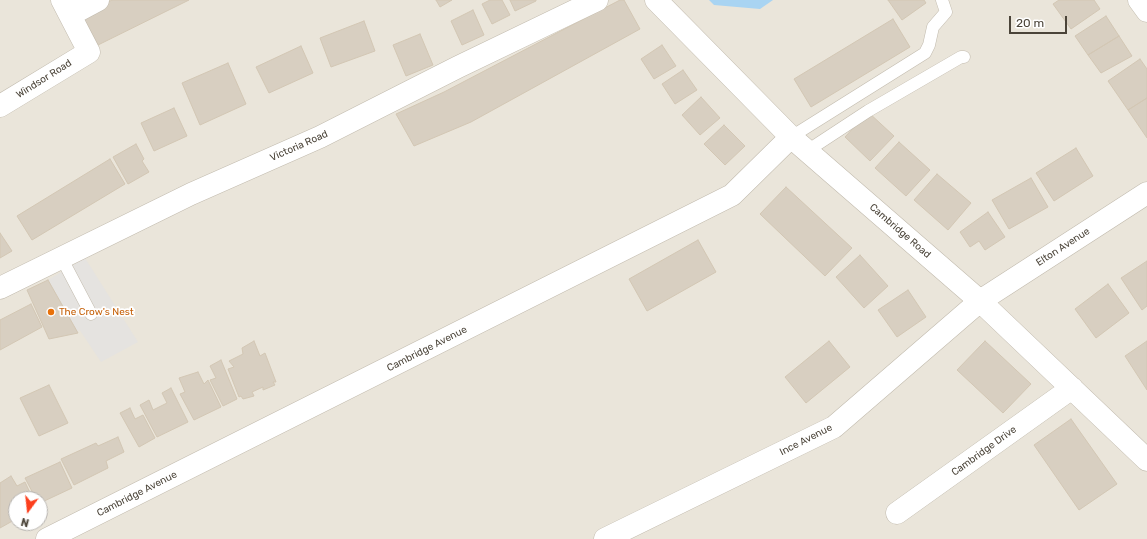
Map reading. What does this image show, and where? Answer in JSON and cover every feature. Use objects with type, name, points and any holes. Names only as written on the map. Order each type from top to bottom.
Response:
[{"type":"street","points":[[66,8],[98,0]]},
{"type":"street","name":"Victoria Road","points":[[0,288],[191,194],[320,137],[597,0]]},
{"type":"street","name":"Cambridge Road","points":[[656,0],[791,137],[980,301],[1147,460]]},
{"type":"street","points":[[1139,0],[1147,11]]},
{"type":"street","name":"Windsor Road","points":[[0,106],[89,52],[66,8]]},
{"type":"street","name":"Cambridge Avenue","points":[[47,539],[732,195],[791,137]]},
{"type":"street","name":"Elton Avenue","points":[[980,301],[1147,193]]},
{"type":"street","name":"Ince Avenue","points":[[605,539],[834,427],[980,301]]},
{"type":"street","name":"Cambridge Drive","points":[[897,513],[1072,388]]},
{"type":"lane","points":[[791,137],[925,53],[929,45],[933,27],[946,12],[942,0]]},
{"type":"lane","points":[[807,151],[868,111],[960,57],[964,57]]},
{"type":"lane","points":[[61,257],[91,314]]},
{"type":"shaded area","points":[[0,0],[1147,0],[1147,539],[0,539]]},
{"type":"shaded area","points":[[85,258],[138,342],[101,362],[79,329],[78,333],[48,280]]},
{"type":"water","points":[[709,0],[773,0],[760,9],[714,5]]},
{"type":"building","points":[[112,0],[189,0],[98,45],[82,15]]},
{"type":"building","points":[[436,0],[452,0],[440,7]]},
{"type":"building","points":[[490,0],[502,0],[510,15],[492,24],[482,4]]},
{"type":"building","points":[[510,0],[536,0],[536,1],[515,11]]},
{"type":"building","points":[[620,0],[624,0],[640,29],[471,122],[414,146],[396,114],[444,92]]},
{"type":"building","points":[[888,0],[924,0],[926,3],[902,20]]},
{"type":"building","points":[[1059,0],[1094,0],[1100,9],[1071,29],[1053,4]]},
{"type":"building","points":[[473,10],[484,35],[462,45],[451,21]]},
{"type":"building","points":[[1106,16],[1119,36],[1088,55],[1075,36]]},
{"type":"building","points":[[893,19],[910,47],[811,107],[794,79]]},
{"type":"building","points":[[364,21],[375,51],[331,67],[320,38]]},
{"type":"building","points":[[420,34],[433,65],[406,76],[393,45]]},
{"type":"building","points":[[1119,36],[1132,56],[1101,73],[1088,55]]},
{"type":"building","points":[[662,45],[676,66],[654,79],[641,59]]},
{"type":"building","points":[[301,46],[313,73],[269,93],[256,67]]},
{"type":"building","points":[[1140,59],[1147,69],[1147,98],[1128,110],[1108,81]]},
{"type":"building","points":[[228,63],[246,104],[200,125],[182,83]]},
{"type":"building","points":[[683,70],[697,90],[675,104],[662,84]]},
{"type":"building","points":[[701,97],[720,118],[700,135],[682,115]]},
{"type":"building","points":[[1147,98],[1147,138],[1128,110]]},
{"type":"building","points":[[174,108],[187,136],[154,151],[141,123]]},
{"type":"building","points":[[868,112],[894,136],[870,161],[845,137]]},
{"type":"building","points":[[724,125],[745,146],[725,165],[704,144]]},
{"type":"building","points":[[899,142],[930,170],[906,196],[875,168]]},
{"type":"building","points":[[136,144],[144,159],[142,161],[149,172],[128,184],[113,157]]},
{"type":"building","points":[[1076,148],[1093,176],[1054,201],[1036,173]]},
{"type":"building","points":[[110,159],[125,184],[32,240],[17,216]]},
{"type":"building","points":[[937,174],[971,203],[948,230],[914,200]]},
{"type":"building","points":[[1031,178],[1048,207],[1009,229],[992,200]]},
{"type":"building","points":[[786,187],[852,248],[825,276],[760,214]]},
{"type":"building","points":[[988,212],[1005,237],[985,250],[979,241],[970,247],[960,232]]},
{"type":"building","points":[[0,233],[12,251],[0,258]]},
{"type":"building","points":[[698,240],[716,272],[647,311],[629,279]]},
{"type":"building","points":[[860,255],[888,286],[864,308],[836,277]]},
{"type":"building","points":[[1147,261],[1147,306],[1142,310],[1121,278]]},
{"type":"building","name":"The Crow's Nest","points":[[48,280],[78,333],[49,339],[27,290]]},
{"type":"building","points":[[1108,284],[1129,313],[1096,338],[1075,309]]},
{"type":"building","points":[[908,290],[926,317],[897,337],[878,310]]},
{"type":"building","points":[[31,304],[42,327],[0,350],[0,320]]},
{"type":"building","points":[[254,341],[260,356],[265,353],[276,382],[273,382],[275,385],[263,390],[263,387],[252,392],[254,396],[243,399],[241,396],[239,397],[228,369],[234,367],[229,361],[243,354],[242,348]]},
{"type":"building","points":[[829,341],[850,367],[806,403],[785,377]]},
{"type":"building","points":[[985,341],[1031,384],[1003,413],[957,370]]},
{"type":"building","points":[[1147,341],[1147,390],[1125,356]]},
{"type":"building","points":[[221,360],[237,399],[223,406],[210,380],[216,378],[210,366]]},
{"type":"building","points":[[198,372],[204,384],[208,380],[221,407],[194,420],[180,394],[185,392],[179,378]]},
{"type":"building","points":[[49,385],[68,423],[39,436],[20,398]]},
{"type":"building","points":[[171,388],[188,422],[157,437],[140,405],[149,400],[153,410],[167,403],[162,393]]},
{"type":"building","points":[[130,408],[135,419],[143,415],[155,438],[139,447],[120,413]]},
{"type":"building","points":[[1071,419],[1117,484],[1079,510],[1034,445]]},
{"type":"building","points":[[118,437],[124,452],[106,461],[108,468],[74,485],[61,459],[96,443],[98,446]]},
{"type":"building","points":[[60,462],[72,488],[48,499],[48,491],[32,491],[25,478]]},
{"type":"building","points":[[11,476],[17,486],[25,482],[29,491],[8,491],[8,524],[0,528],[0,483]]},
{"type":"place","name":"The Crow's Nest","points":[[51,312]]}]
